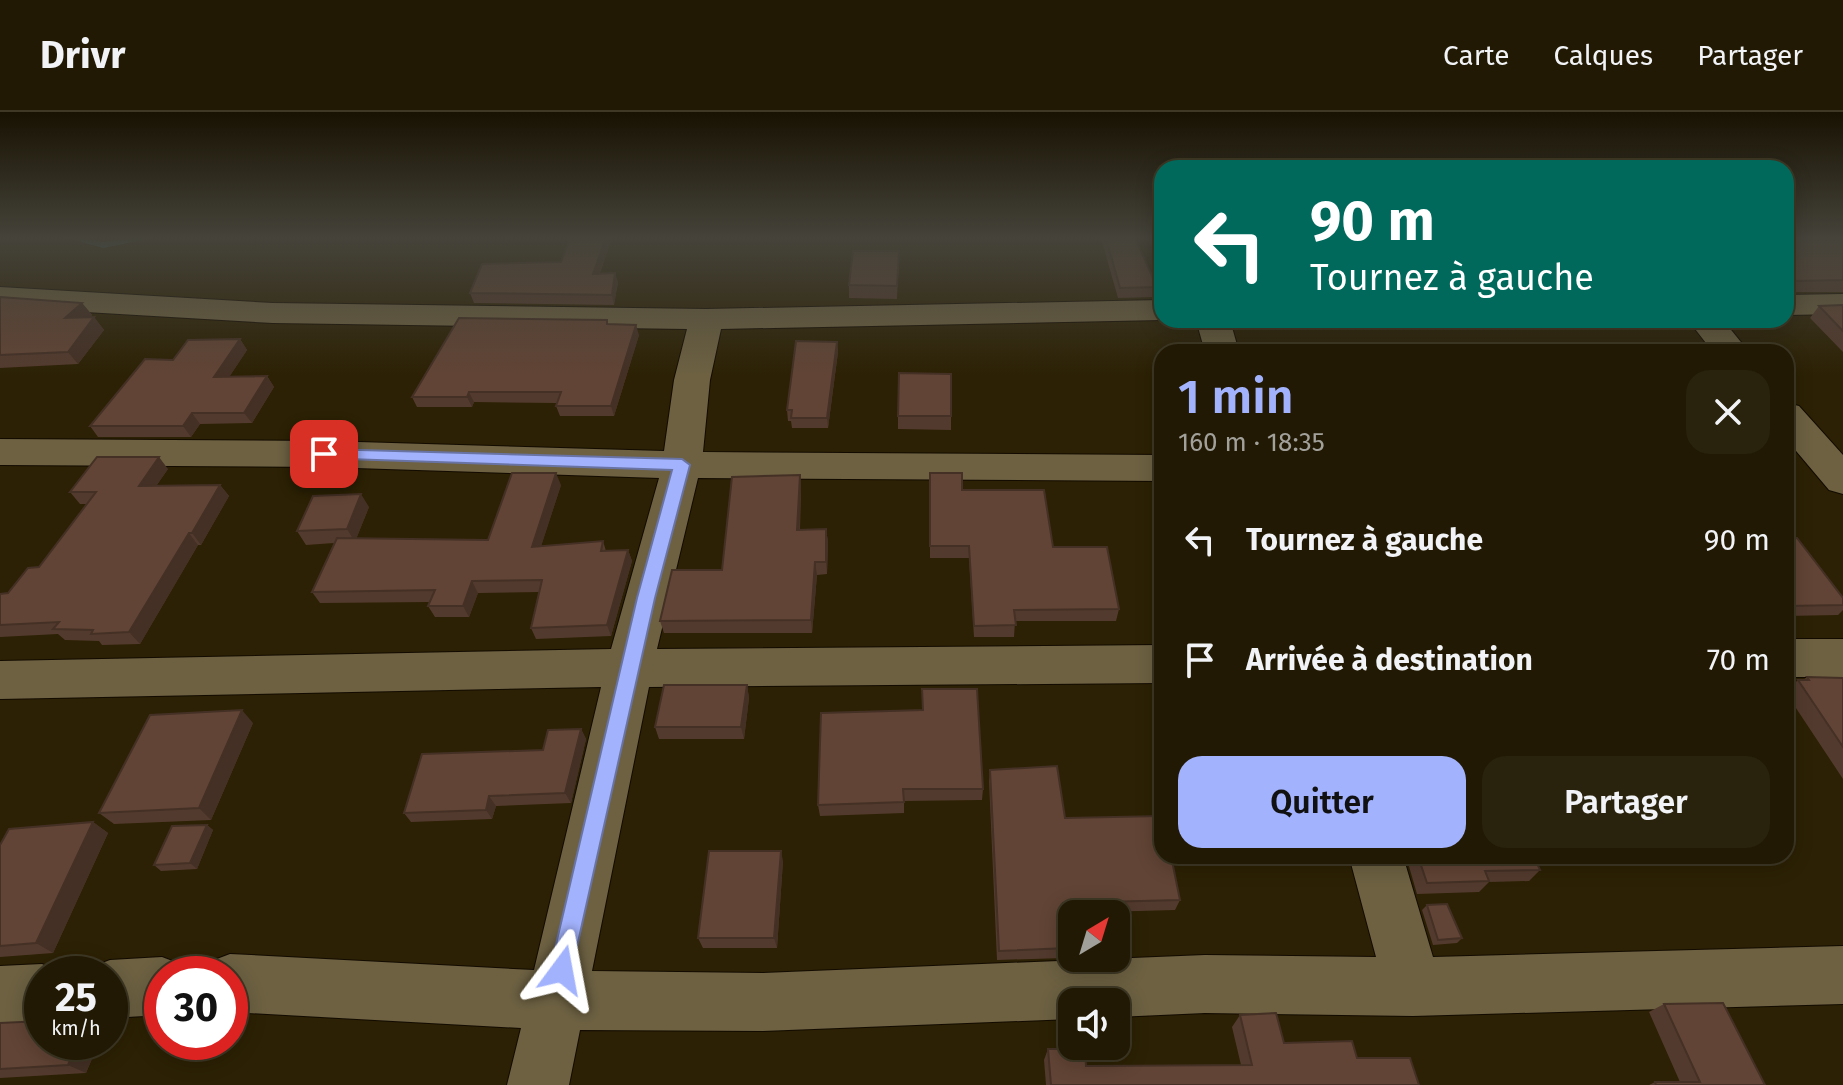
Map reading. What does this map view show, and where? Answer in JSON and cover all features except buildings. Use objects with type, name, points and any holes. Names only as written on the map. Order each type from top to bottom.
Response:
[{"type":"street","points":[[0,297],[273,313],[706,319],[1154,310]]},
{"type":"street","points":[[1794,305],[1843,304]]},
{"type":"street","points":[[538,1085],[629,668],[682,465],[692,380],[706,319]]},
{"type":"street","points":[[1712,328],[1725,344]]},
{"type":"street","points":[[1794,429],[1843,436]]},
{"type":"street","points":[[1794,431],[1843,480]]},
{"type":"street","points":[[0,452],[324,454],[682,465],[1154,468]]},
{"type":"street","points":[[1794,658],[1843,658]]},
{"type":"street","points":[[0,680],[629,668],[1154,664]]},
{"type":"street","points":[[1378,864],[1413,987]]},
{"type":"street","points":[[248,984],[555,1000],[763,1002],[1205,984],[1413,987],[1843,975]]},
{"type":"street","points":[[0,995],[24,994]]},
{"type":"route","points":[[324,454],[682,465],[651,575],[562,970]]}]
